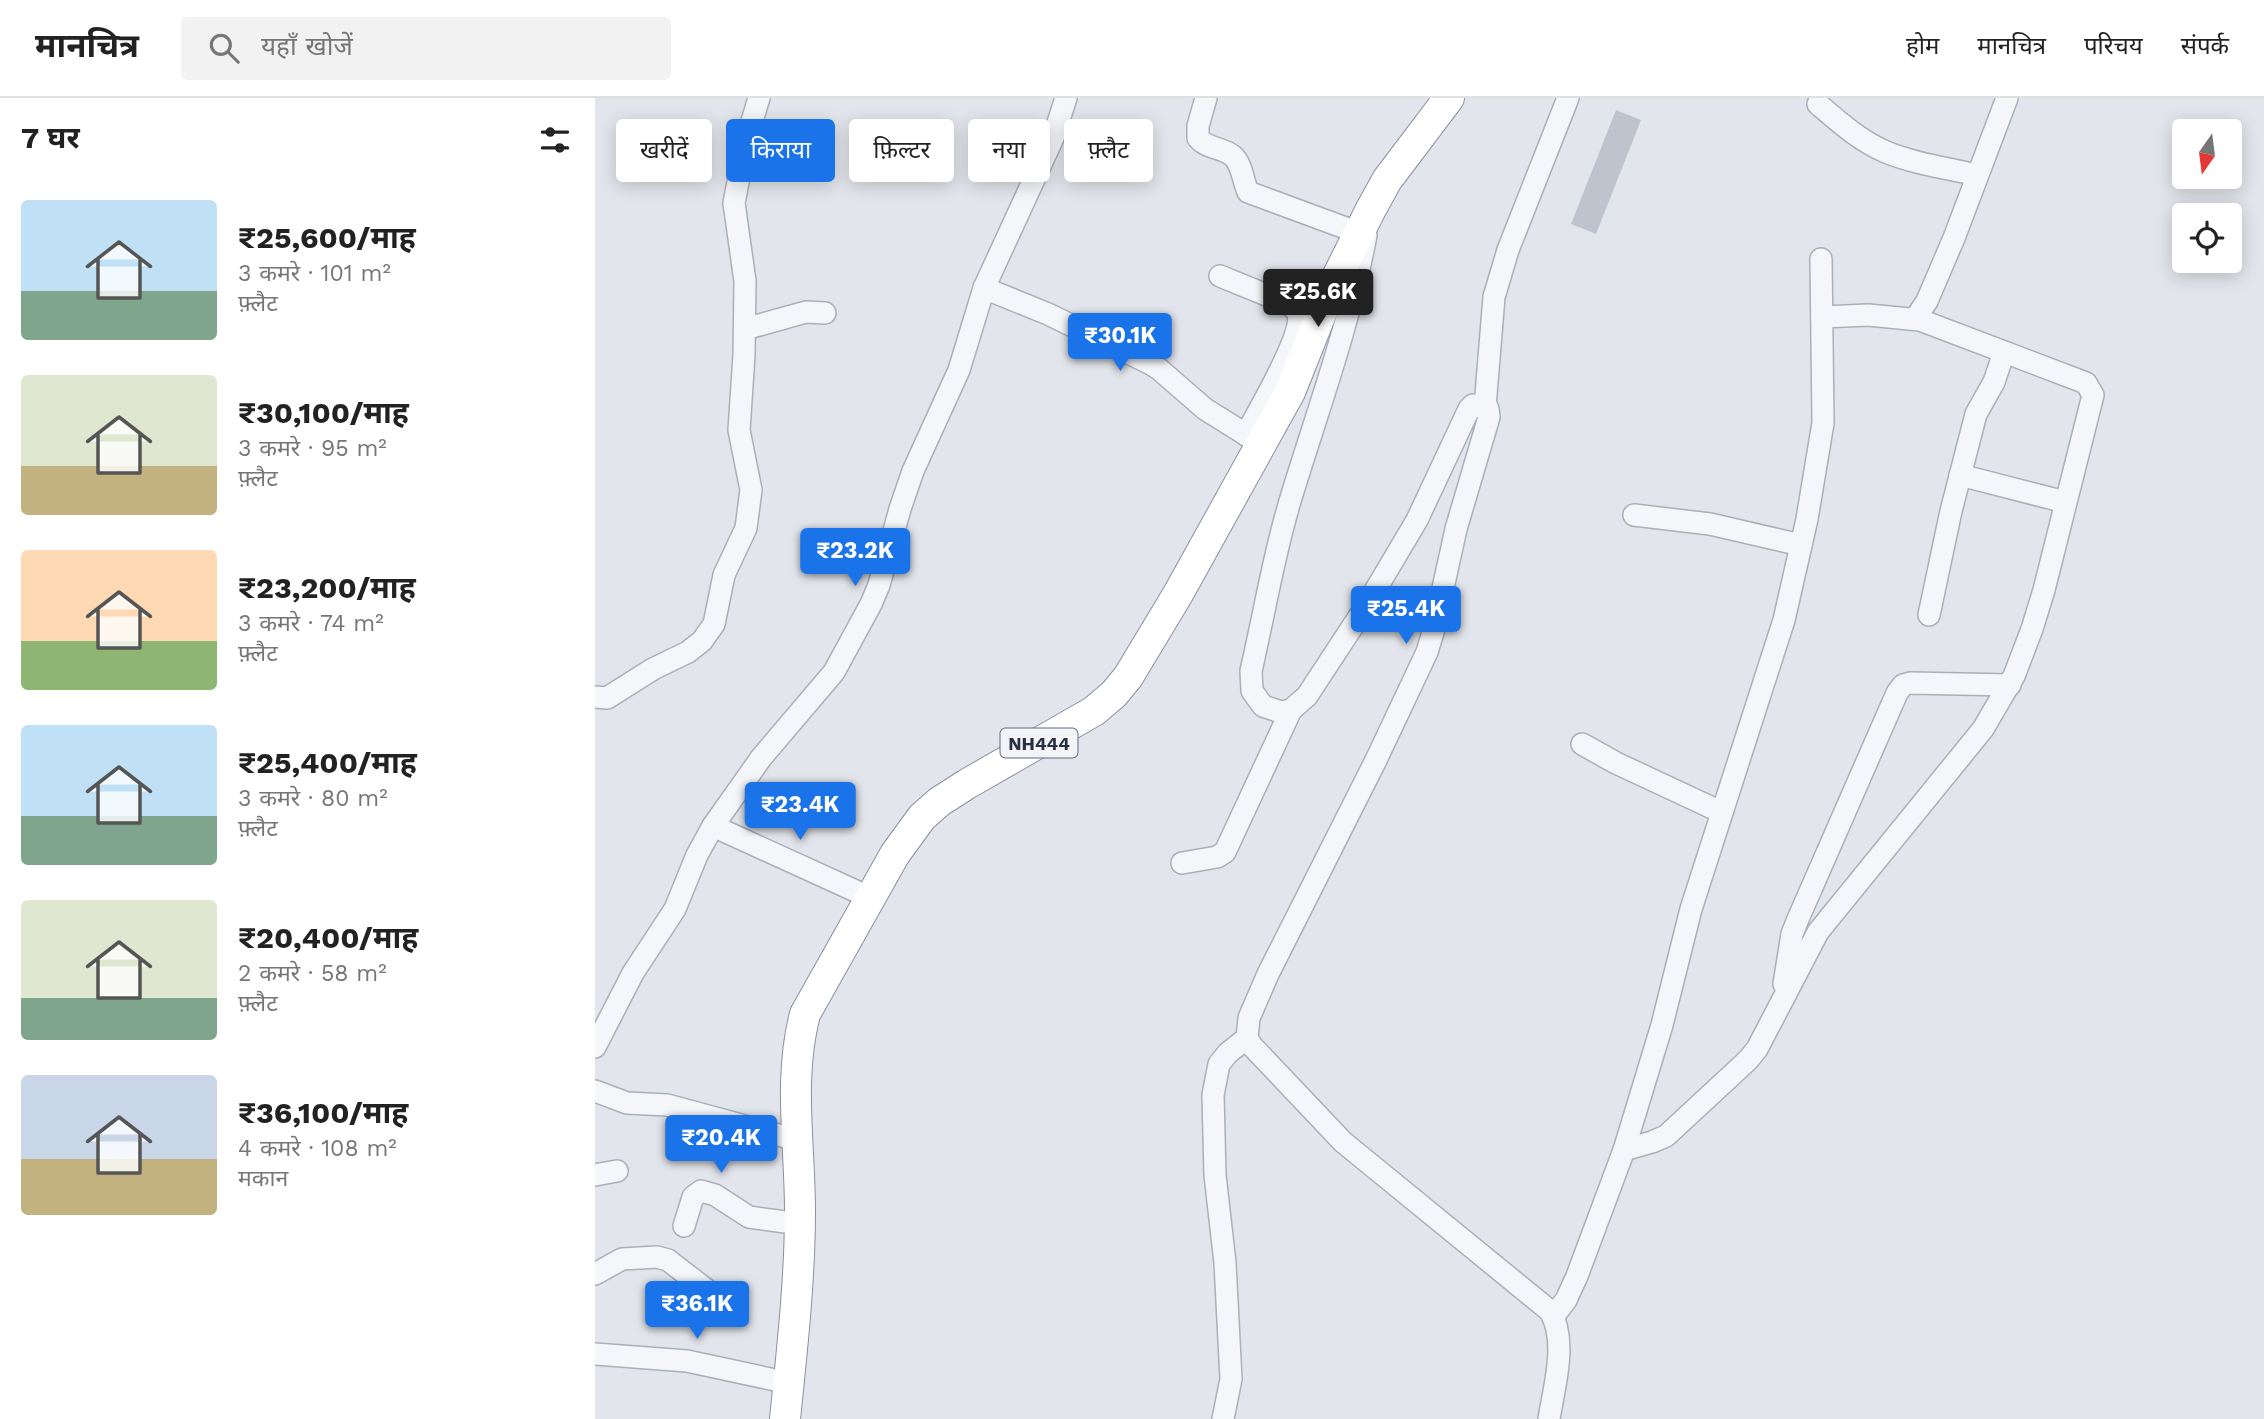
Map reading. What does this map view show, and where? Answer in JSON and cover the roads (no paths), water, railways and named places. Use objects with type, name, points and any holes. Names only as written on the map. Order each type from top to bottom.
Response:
[{"type":"highway","name":"NH444","points":[[785,1419],[800,1224],[796,1066],[805,1014],[908,834],[939,802],[1094,711],[1114,694],[1147,649],[1253,440],[1290,392],[1331,289],[1387,180],[1449,98]]},
{"type":"street","points":[[595,697],[607,698],[653,669],[688,652],[707,635],[714,624],[727,566],[743,536],[750,500],[750,484],[739,430],[745,281],[734,214],[735,191],[759,98]]},
{"type":"street","points":[[595,1046],[633,972],[675,909],[697,855],[713,826],[761,758],[834,672],[871,604],[913,471],[959,370],[984,288],[1053,138],[1066,98]]},
{"type":"street","points":[[1206,98],[1198,126],[1198,138],[1204,144],[1233,155],[1248,192],[1365,221],[1349,316],[1293,490],[1251,671],[1252,691],[1257,700],[1272,710],[1291,710]]},
{"type":"street","points":[[1549,1419],[1558,1356],[1553,1317],[1543,1303],[1343,1142],[1247,1038],[1249,1018],[1268,974],[1427,652],[1456,529],[1489,417],[1485,407],[1494,296],[1508,250],[1568,98]]},
{"type":"street","points":[[1915,319],[1932,290],[2007,98]]},
{"type":"street","points":[[1818,104],[1847,129],[1886,152],[1977,175]]},
{"type":"street","points":[[1553,1317],[1566,1300],[1577,1276],[1624,1150],[1662,1025],[1691,909],[1771,663],[1801,545],[1823,423],[1821,259]]},
{"type":"street","points":[[984,288],[1087,332],[1159,369],[1191,398],[1253,440],[1293,342],[1298,314],[1296,309],[1286,303],[1220,276]]},
{"type":"street","points":[[745,329],[806,312],[825,313]]},
{"type":"street","points":[[1624,1150],[1666,1136],[1748,1060],[1766,1033],[1818,932],[1983,729],[2010,685],[2044,590],[2093,395],[2086,383],[2070,375],[1915,319],[1868,315],[1822,317]]},
{"type":"street","points":[[1929,615],[1976,414],[1994,382],[2004,352]]},
{"type":"street","points":[[1182,863],[1217,857],[1225,852],[1291,710],[1307,696],[1332,661],[1404,542],[1436,482],[1469,409],[1473,405],[1485,407]]},
{"type":"street","points":[[1960,475],[2065,502]]},
{"type":"street","points":[[1634,514],[1700,522],[1801,545]]},
{"type":"street","points":[[1783,996],[1787,957],[1795,927],[1897,692],[1903,685],[1910,683],[2010,685]]},
{"type":"street","points":[[1582,744],[1616,763],[1721,812]]},
{"type":"street","points":[[713,826],[871,898]]},
{"type":"street","points":[[1223,1419],[1231,1379],[1225,1264],[1215,1175],[1213,1095],[1219,1064],[1247,1038]]},
{"type":"street","points":[[595,1091],[627,1103],[667,1105],[797,1140]]},
{"type":"street","points":[[595,1175],[617,1171]]},
{"type":"street","points":[[684,1226],[693,1197],[701,1191],[715,1195],[750,1217],[800,1224]]},
{"type":"street","points":[[595,1274],[622,1259],[657,1257],[668,1260],[708,1291]]},
{"type":"street","points":[[595,1354],[687,1361],[789,1383]]}]
